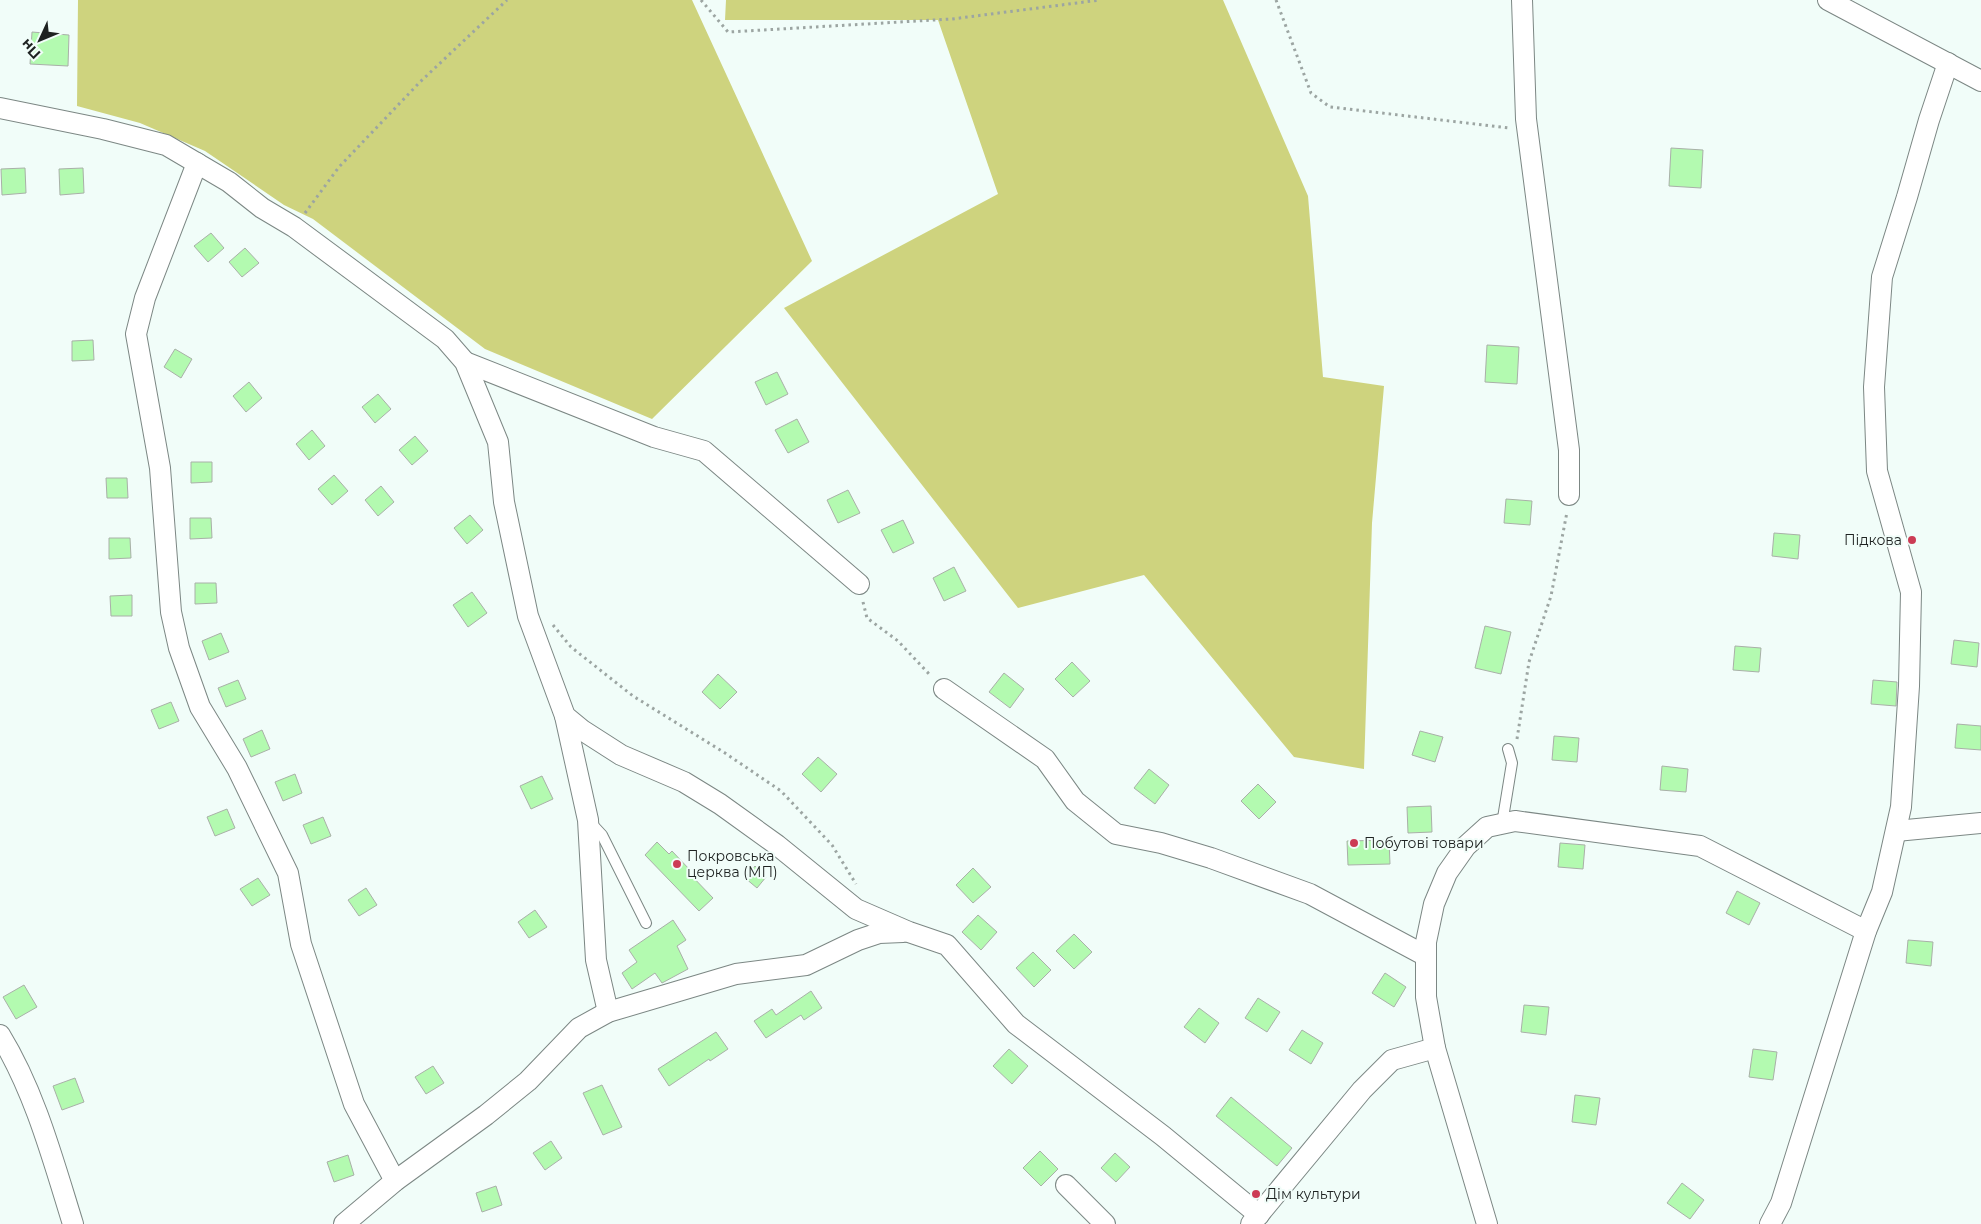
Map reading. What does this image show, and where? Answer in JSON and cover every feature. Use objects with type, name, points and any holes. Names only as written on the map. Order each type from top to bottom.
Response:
[{"type":"street","points":[[1522,0],[1528,130],[1569,450],[1569,495]]},
{"type":"street","points":[[1828,0],[1981,80]]},
{"type":"street","points":[[1770,1224],[1781,1203],[1866,931],[1882,892],[1902,798],[1911,592],[1877,471],[1874,386],[1882,277],[1948,63]]},
{"type":"street","points":[[0,108],[103,129],[166,145],[229,182],[262,208],[294,227],[445,339],[465,362],[498,442],[504,502],[528,616],[565,716],[588,820],[596,960],[608,1012]]},
{"type":"street","points":[[197,163],[148,290],[136,334],[160,468],[171,612],[179,648],[200,708],[237,768],[288,874],[301,944],[354,1104],[395,1181]]},
{"type":"street","points":[[465,362],[654,438],[704,451],[859,584]]},
{"type":"street","points":[[944,689],[1045,759],[1075,800],[1116,834],[1161,843],[1211,858],[1310,894],[1426,956]]},
{"type":"street","points":[[565,716],[582,730],[621,755],[684,782],[720,804],[777,845],[856,909],[909,932],[947,945],[1016,1024],[1163,1136],[1255,1220],[1362,1090],[1392,1060],[1435,1048]]},
{"type":"street","points":[[1487,1224],[1435,1048],[1426,997],[1426,942],[1434,904],[1447,873],[1466,846],[1487,827],[1515,822],[1700,846],[1866,931]]},
{"type":"street","points":[[1896,831],[1981,823]]},
{"type":"street","points":[[344,1224],[395,1181],[486,1115],[528,1081],[580,1028],[608,1012],[736,974],[806,966],[858,940],[879,933],[909,932]]},
{"type":"street","points":[[0,1034],[12,1054],[46,1137],[73,1224]]},
{"type":"street","points":[[1066,1185],[1105,1224]]},
{"type":"lane","points":[[1502,824],[1512,763],[1508,749]]},
{"type":"lane","points":[[588,820],[602,835],[646,923]]},
{"type":"path","points":[[294,227],[339,167],[420,82],[507,0]]},
{"type":"path","points":[[701,0],[728,32],[952,19],[1100,0]]},
{"type":"path","points":[[1276,0],[1311,94],[1330,106],[1528,130]]},
{"type":"path","points":[[1508,749],[1518,738],[1529,662],[1551,596],[1569,495]]},
{"type":"path","points":[[859,584],[867,618],[898,641],[944,689]]},
{"type":"path","points":[[552,624],[571,647],[633,696],[781,791],[832,845],[858,887]]},
{"type":"green space","points":[[78,0],[692,0],[812,261],[652,419],[485,349],[313,219],[284,205],[205,151],[140,123],[77,106]]},
{"type":"green space","points":[[726,0],[1223,0],[1308,196],[1323,377],[1384,386],[1372,523],[1364,769],[1294,757],[1144,575],[1018,608],[784,308],[998,194],[938,20],[725,20]]},
{"type":"building","points":[[32,32],[69,35],[68,66],[30,64]]},
{"type":"building","points":[[1671,148],[1703,150],[1701,188],[1669,186]]},
{"type":"building","points":[[25,168],[26,193],[2,195],[1,169]]},
{"type":"building","points":[[83,168],[84,193],[60,195],[59,169]]},
{"type":"building","points":[[211,233],[224,248],[208,262],[194,246]]},
{"type":"building","points":[[245,248],[259,263],[242,277],[229,262]]},
{"type":"building","points":[[93,340],[94,360],[72,361],[72,341]]},
{"type":"building","points":[[1487,345],[1519,347],[1517,384],[1485,382]]},
{"type":"building","points":[[175,349],[192,359],[181,378],[164,367]]},
{"type":"building","points":[[777,372],[788,394],[766,405],[755,382]]},
{"type":"building","points":[[249,382],[262,398],[246,412],[233,396]]},
{"type":"building","points":[[378,394],[391,409],[375,423],[362,407]]},
{"type":"building","points":[[797,419],[809,442],[788,453],[775,430]]},
{"type":"building","points":[[312,430],[325,446],[309,460],[296,444]]},
{"type":"building","points":[[415,436],[428,451],[412,465],[399,450]]},
{"type":"building","points":[[191,462],[212,462],[212,482],[191,483]]},
{"type":"building","points":[[334,475],[348,491],[332,505],[318,489]]},
{"type":"building","points":[[106,478],[127,478],[128,498],[107,498]]},
{"type":"building","points":[[381,486],[394,502],[378,516],[365,500]]},
{"type":"building","points":[[848,490],[860,513],[838,523],[827,500]]},
{"type":"building","points":[[1506,499],[1532,501],[1530,525],[1504,523]]},
{"type":"building","points":[[470,515],[483,530],[467,544],[454,528]]},
{"type":"building","points":[[190,518],[211,518],[212,538],[190,539]]},
{"type":"building","points":[[903,520],[914,543],[893,553],[881,530]]},
{"type":"building","points":[[1774,533],[1800,535],[1798,559],[1772,556]]},
{"type":"building","points":[[109,538],[130,538],[131,558],[109,559]]},
{"type":"building","points":[[954,567],[966,591],[944,601],[933,578]]},
{"type":"building","points":[[195,583],[216,583],[217,603],[195,604]]},
{"type":"building","points":[[472,592],[487,613],[468,627],[453,605]]},
{"type":"building","points":[[132,595],[132,616],[111,616],[110,596]]},
{"type":"building","points":[[1485,626],[1511,632],[1501,674],[1475,668]]},
{"type":"building","points":[[221,633],[229,652],[209,660],[202,641]]},
{"type":"building","points":[[1954,640],[1979,643],[1977,667],[1951,664]]},
{"type":"building","points":[[1735,646],[1761,648],[1759,672],[1733,670]]},
{"type":"building","points":[[1072,662],[1090,681],[1073,697],[1055,679]]},
{"type":"building","points":[[1004,673],[1024,689],[1010,708],[989,692]]},
{"type":"building","points":[[718,674],[737,692],[720,709],[702,692]]},
{"type":"building","points":[[238,680],[246,699],[226,707],[218,688]]},
{"type":"building","points":[[1873,680],[1897,682],[1896,706],[1871,704]]},
{"type":"building","points":[[171,702],[179,721],[159,729],[151,710]]},
{"type":"building","points":[[1957,724],[1981,726],[1981,750],[1955,748]]},
{"type":"building","points":[[262,730],[270,749],[251,757],[243,739]]},
{"type":"building","points":[[1420,731],[1443,737],[1435,762],[1412,755]]},
{"type":"building","points":[[1554,736],[1579,738],[1577,762],[1552,760]]},
{"type":"building","points":[[818,757],[837,774],[821,792],[802,774]]},
{"type":"building","points":[[1662,766],[1688,769],[1686,792],[1660,790]]},
{"type":"building","points":[[1149,769],[1169,785],[1155,804],[1134,788]]},
{"type":"building","points":[[295,774],[302,793],[283,801],[275,782]]},
{"type":"building","points":[[542,776],[553,799],[531,809],[520,786]]},
{"type":"building","points":[[1258,784],[1276,802],[1259,819],[1241,801]]},
{"type":"building","points":[[1431,806],[1432,832],[1408,833],[1407,807]]},
{"type":"building","points":[[227,809],[235,828],[215,836],[207,817]]},
{"type":"building","points":[[323,817],[331,836],[311,844],[303,825]]},
{"type":"building","points":[[1389,840],[1390,864],[1348,865],[1347,841]]},
{"type":"building","points":[[657,842],[669,854],[672,851],[690,870],[688,872],[713,898],[699,911],[645,855]]},
{"type":"building","points":[[1560,843],[1585,845],[1583,869],[1558,867]]},
{"type":"building","points":[[755,866],[766,877],[757,888],[745,878]]},
{"type":"building","points":[[973,868],[991,887],[973,903],[956,885]]},
{"type":"building","points":[[258,878],[270,895],[252,906],[240,889]]},
{"type":"building","points":[[366,888],[377,905],[359,916],[348,900]]},
{"type":"building","points":[[1737,891],[1760,903],[1749,925],[1726,913]]},
{"type":"building","points":[[535,910],[547,927],[529,938],[518,922]]},
{"type":"building","points":[[978,915],[997,932],[981,950],[962,932]]},
{"type":"building","points":[[673,920],[686,940],[677,946],[688,969],[662,983],[655,973],[632,989],[622,973],[637,962],[629,950]]},
{"type":"building","points":[[1074,934],[1092,952],[1074,969],[1056,951]]},
{"type":"building","points":[[1908,940],[1933,942],[1931,966],[1906,963]]},
{"type":"building","points":[[1033,952],[1051,970],[1034,987],[1016,968]]},
{"type":"building","points":[[1385,973],[1406,987],[1394,1007],[1372,993]]},
{"type":"building","points":[[24,985],[37,1007],[16,1019],[3,997]]},
{"type":"building","points":[[811,991],[822,1008],[804,1020],[801,1015],[766,1038],[754,1021],[772,1009],[776,1015]]},
{"type":"building","points":[[1258,998],[1280,1012],[1267,1032],[1245,1018]]},
{"type":"building","points":[[1524,1005],[1549,1007],[1546,1035],[1521,1032]]},
{"type":"building","points":[[1199,1008],[1219,1023],[1205,1043],[1184,1027]]},
{"type":"building","points":[[1302,1030],[1323,1043],[1311,1064],[1289,1050]]},
{"type":"building","points":[[716,1032],[728,1049],[710,1061],[709,1059],[669,1086],[658,1069]]},
{"type":"building","points":[[1009,1049],[1028,1066],[1012,1084],[993,1066]]},
{"type":"building","points":[[1753,1049],[1777,1052],[1773,1080],[1749,1077]]},
{"type":"building","points":[[433,1066],[444,1083],[426,1094],[415,1077]]},
{"type":"building","points":[[75,1078],[84,1102],[62,1110],[53,1086]]},
{"type":"building","points":[[602,1085],[622,1127],[603,1135],[583,1093]]},
{"type":"building","points":[[1575,1095],[1600,1098],[1596,1125],[1572,1122]]},
{"type":"building","points":[[1231,1097],[1292,1148],[1277,1166],[1216,1116]]},
{"type":"building","points":[[551,1141],[562,1158],[545,1170],[533,1153]]},
{"type":"building","points":[[1040,1151],[1058,1169],[1041,1186],[1023,1168]]},
{"type":"building","points":[[1115,1153],[1130,1167],[1116,1182],[1101,1168]]},
{"type":"building","points":[[348,1155],[354,1175],[334,1182],[327,1162]]},
{"type":"building","points":[[1682,1183],[1704,1200],[1690,1219],[1667,1203]]},
{"type":"building","points":[[496,1186],[502,1205],[482,1212],[476,1193]]},
{"type":"place","name":"Підкова","points":[[1912,540]]},
{"type":"place","name":"Побутові товари","points":[[1354,843]]},
{"type":"place","name":"Покровська церква (МП)","points":[[677,864]]},
{"type":"place","name":"Дім культури","points":[[1256,1194]]}]
